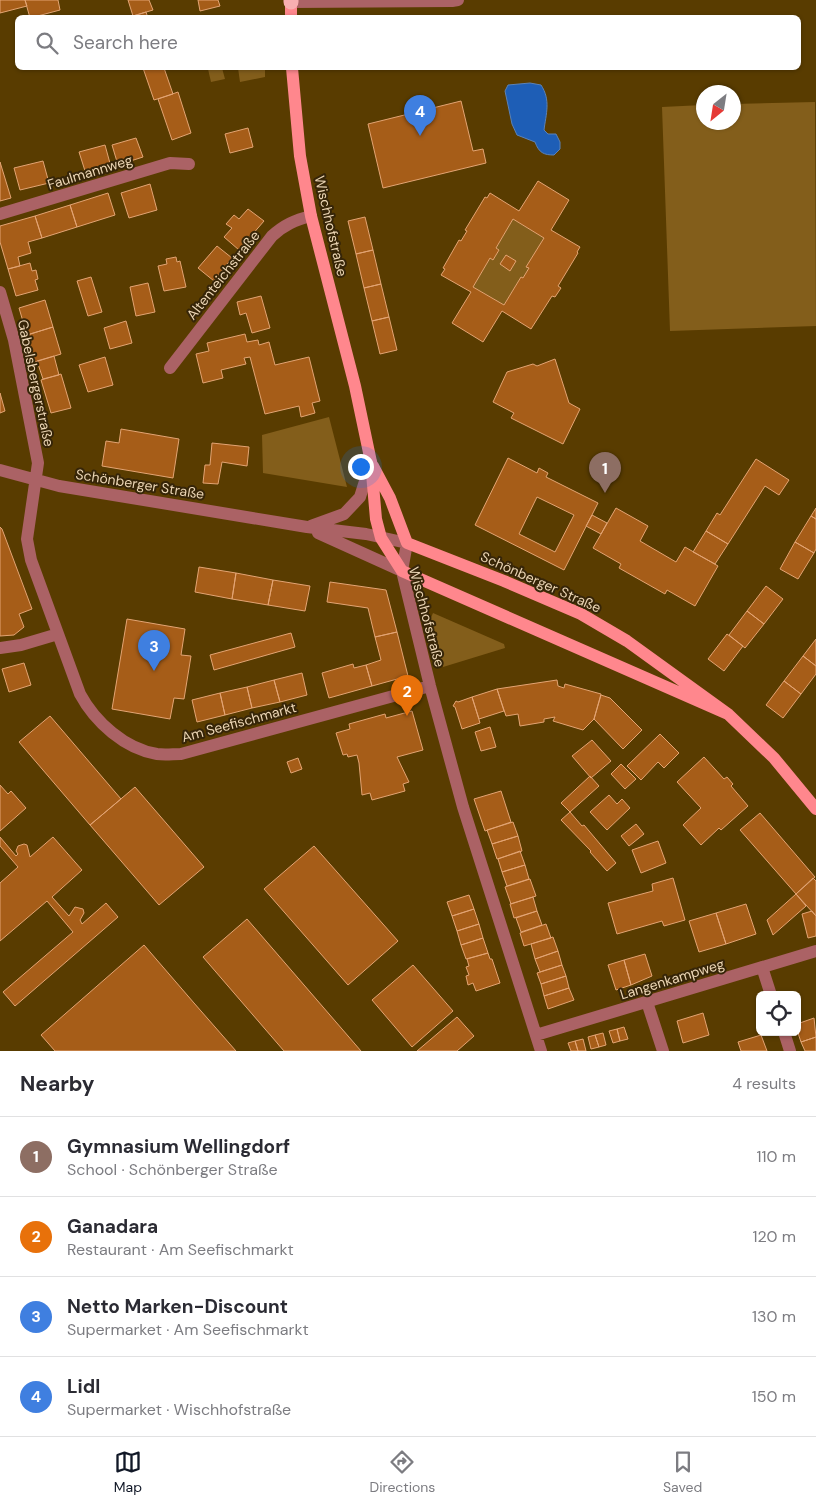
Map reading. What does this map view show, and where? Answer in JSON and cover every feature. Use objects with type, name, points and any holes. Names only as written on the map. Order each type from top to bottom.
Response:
[{"type":"main road","name":"Wischhofstraße","points":[[292,70],[300,156],[311,216],[355,386],[371,462],[374,504],[381,538],[402,571]]},
{"type":"main road","points":[[371,462],[390,498],[407,543]]},
{"type":"main road","name":"Schönberger Straße","points":[[407,543],[581,614],[627,640],[728,714],[774,758],[816,809]]},
{"type":"main road","name":"Schönberger Straße","points":[[402,571],[728,714]]},
{"type":"street","points":[[291,7],[452,2],[458,0]]},
{"type":"street","name":"Faulmannweg","points":[[0,214],[170,163],[189,164]]},
{"type":"street","name":"Altenteichstraße","points":[[170,368],[272,236],[286,225],[311,216]]},
{"type":"street","name":"Gabelsbergerstraße","points":[[0,292],[14,340],[38,463],[36,481]]},
{"type":"street","points":[[307,528],[344,514],[360,497],[371,462]]},
{"type":"street","name":"Schönberger Straße","points":[[0,470],[59,486],[307,528],[366,534],[407,543]]},
{"type":"street","name":"Am Seefischmarkt","points":[[36,481],[27,539],[31,560],[80,694],[87,708],[100,722],[138,748],[158,754],[181,754],[430,686]]},
{"type":"street","name":"Schönberger Straße","points":[[307,528],[402,571]]},
{"type":"street","points":[[402,571],[407,543]]},
{"type":"street","name":"Wischhofstraße","points":[[402,571],[430,686],[463,807],[541,1051]]},
{"type":"street","points":[[0,648],[21,645],[58,634]]},
{"type":"street","name":"Langenkampweg","points":[[536,1035],[816,951]]},
{"type":"street","points":[[762,967],[770,991]]},
{"type":"street","points":[[647,1002],[663,1051]]},
{"type":"street","points":[[785,1036],[790,1051]]},
{"type":"shaded area","points":[[208,70],[223,70],[225,79],[211,82]]},
{"type":"shaded area","points":[[238,70],[265,70],[265,77],[240,82]]},
{"type":"shaded area","points":[[815,102],[816,326],[670,331],[662,107],[696,105],[696,130],[741,130],[741,104]]},
{"type":"shaded area","points":[[513,219],[544,238],[527,266],[529,268],[523,278],[521,277],[504,305],[473,287],[490,258],[493,260],[499,250],[496,248]]},
{"type":"shaded area","points":[[329,417],[347,487],[263,473],[262,435]]},
{"type":"shaded area","points":[[433,613],[504,644],[505,648],[443,667],[429,622]]},
{"type":"water","points":[[530,83],[541,85],[546,96],[547,107],[544,130],[548,134],[556,134],[560,142],[560,149],[554,155],[542,153],[535,142],[517,135],[512,124],[505,91],[508,85]]},
{"type":"building","points":[[0,0],[25,0],[27,6],[0,13]]},
{"type":"building","points":[[25,0],[58,0],[60,10],[41,15],[29,15]]},
{"type":"building","points":[[128,0],[149,0],[153,10],[133,15]]},
{"type":"building","points":[[198,0],[218,0],[220,6],[200,11]]},
{"type":"building","points":[[146,12],[147,15],[136,15]]},
{"type":"building","points":[[144,70],[165,70],[173,94],[154,100]]},
{"type":"building","points":[[178,92],[191,133],[172,140],[158,99]]},
{"type":"building","points":[[461,101],[473,151],[483,149],[486,163],[383,188],[368,124]]},
{"type":"building","points":[[248,128],[253,147],[230,153],[225,134]]},
{"type":"building","points":[[136,138],[143,157],[118,165],[112,145]]},
{"type":"building","points":[[105,145],[111,167],[86,174],[79,152]]},
{"type":"building","points":[[43,161],[49,183],[20,190],[14,168]]},
{"type":"building","points":[[0,162],[11,198],[0,201]]},
{"type":"building","points":[[538,181],[569,200],[551,230],[580,247],[558,286],[561,288],[555,297],[552,296],[531,329],[502,311],[483,342],[452,323],[471,292],[441,275],[445,269],[443,268],[459,240],[461,241],[467,231],[465,230],[485,197],[487,198],[490,193],[519,211]],"holes":[[[513,219],[544,238],[526,267],[529,268],[523,278],[521,277],[504,305],[473,287],[490,258],[493,260],[499,250],[496,248]]]},
{"type":"building","points":[[150,184],[157,210],[129,218],[121,193]]},
{"type":"building","points":[[108,193],[115,215],[77,227],[70,205]]},
{"type":"building","points":[[70,205],[77,227],[42,238],[35,216]]},
{"type":"building","points":[[248,209],[264,221],[239,250],[224,237],[232,228],[226,224],[234,215],[239,219]]},
{"type":"building","points":[[35,216],[42,238],[28,242],[31,253],[18,257],[20,266],[8,269],[0,242],[0,226]]},
{"type":"building","points":[[365,217],[373,250],[356,254],[348,221]]},
{"type":"building","points":[[217,246],[232,258],[214,281],[198,268]]},
{"type":"building","points":[[373,250],[381,284],[364,288],[356,254]]},
{"type":"building","points":[[506,255],[516,261],[510,271],[500,264]]},
{"type":"building","points":[[176,257],[177,262],[180,261],[186,287],[164,291],[158,266],[167,264],[166,259]]},
{"type":"building","points":[[30,263],[32,271],[36,270],[38,279],[35,280],[38,290],[16,296],[8,269]]},
{"type":"building","points":[[91,277],[102,312],[88,316],[77,281]]},
{"type":"building","points":[[148,283],[155,312],[136,316],[130,287]]},
{"type":"building","points":[[381,284],[389,317],[372,321],[364,288]]},
{"type":"building","points":[[261,296],[270,328],[252,333],[246,313],[240,315],[237,302]]},
{"type":"building","points":[[45,300],[53,327],[27,335],[19,308]]},
{"type":"building","points":[[389,317],[397,350],[380,354],[372,321]]},
{"type":"building","points":[[126,321],[132,343],[110,349],[104,328]]},
{"type":"building","points":[[53,327],[61,354],[35,362],[27,335]]},
{"type":"building","points":[[245,334],[247,342],[258,340],[259,345],[269,342],[275,365],[309,357],[320,401],[312,403],[315,413],[301,417],[299,406],[265,414],[250,357],[244,358],[246,364],[221,370],[223,378],[203,383],[196,354],[209,351],[207,343]]},
{"type":"building","points":[[54,356],[59,375],[43,379],[37,361]]},
{"type":"building","points":[[105,357],[113,385],[88,392],[79,365]]},
{"type":"building","points":[[555,359],[569,403],[580,409],[563,444],[511,418],[514,413],[493,402],[507,372],[533,364],[537,366]]},
{"type":"building","points":[[61,374],[71,408],[51,413],[41,380]]},
{"type":"building","points":[[0,393],[5,411],[0,413]]},
{"type":"building","points":[[121,429],[179,439],[173,478],[102,466],[106,441],[119,443]]},
{"type":"building","points":[[212,443],[249,447],[247,466],[222,462],[218,484],[203,483],[205,465],[210,465]]},
{"type":"building","points":[[508,458],[537,473],[539,468],[548,473],[546,477],[598,503],[564,570],[475,525]],"holes":[[[537,497],[574,515],[555,552],[519,534]]]},
{"type":"building","points":[[756,459],[789,480],[779,495],[765,486],[728,544],[706,531],[717,513],[720,515]]},
{"type":"building","points":[[616,508],[648,526],[640,541],[676,562],[685,547],[718,566],[695,606],[667,590],[665,594],[619,568],[621,564],[593,548]]},
{"type":"building","points":[[816,508],[816,519],[811,516]]},
{"type":"building","points":[[592,515],[607,523],[601,534],[586,526]]},
{"type":"building","points":[[811,516],[816,519],[816,549],[814,553],[795,542]]},
{"type":"building","points":[[0,527],[32,609],[19,614],[24,627],[14,635],[0,636]]},
{"type":"building","points":[[706,531],[728,544],[715,564],[693,552]]},
{"type":"building","points":[[795,542],[814,553],[798,579],[780,569]]},
{"type":"building","points":[[199,567],[236,573],[232,599],[195,592]]},
{"type":"building","points":[[236,573],[273,580],[268,605],[232,599]]},
{"type":"building","points":[[273,580],[310,586],[305,611],[268,605]]},
{"type":"building","points":[[330,582],[386,590],[397,632],[375,637],[368,608],[327,602]]},
{"type":"building","points":[[766,586],[783,599],[764,624],[747,611]]},
{"type":"building","points":[[747,611],[764,624],[745,648],[729,635]]},
{"type":"building","points":[[127,619],[185,629],[181,655],[191,656],[184,699],[174,698],[170,719],[112,709]]},
{"type":"building","points":[[397,632],[408,676],[372,686],[366,665],[381,660],[375,637]]},
{"type":"building","points":[[291,633],[295,647],[214,670],[210,655]]},
{"type":"building","points":[[727,634],[743,646],[724,671],[708,659]]},
{"type":"building","points":[[816,639],[816,666],[803,656]]},
{"type":"building","points":[[803,656],[816,666],[816,674],[801,694],[784,681]]},
{"type":"building","points":[[24,663],[31,685],[9,692],[2,669]]},
{"type":"building","points":[[353,664],[354,668],[366,665],[372,686],[329,698],[322,673]]},
{"type":"building","points":[[302,673],[307,695],[280,702],[274,680]]},
{"type":"building","points":[[274,680],[280,702],[252,708],[247,687]]},
{"type":"building","points":[[557,680],[558,686],[564,688],[565,684],[601,694],[594,719],[583,730],[553,721],[555,717],[544,719],[544,722],[520,726],[518,714],[506,716],[497,689]]},
{"type":"building","points":[[784,681],[801,694],[783,718],[766,705]]},
{"type":"building","points":[[247,687],[252,708],[225,715],[220,693]]},
{"type":"building","points":[[497,689],[504,711],[479,719],[472,697]]},
{"type":"building","points":[[220,693],[225,715],[197,722],[192,700]]},
{"type":"building","points":[[601,695],[610,698],[642,730],[623,749],[594,719]]},
{"type":"building","points":[[472,697],[480,723],[462,729],[453,706],[456,701]]},
{"type":"building","points":[[412,711],[423,750],[397,757],[409,782],[403,784],[405,791],[372,800],[370,793],[362,795],[357,755],[348,757],[347,754],[343,755],[336,733],[350,729],[349,724],[385,714],[386,718]]},
{"type":"building","points":[[50,716],[121,799],[90,825],[19,742]]},
{"type":"building","points":[[490,727],[496,747],[481,751],[475,732]]},
{"type":"building","points":[[660,734],[679,753],[664,768],[658,762],[641,780],[627,766]]},
{"type":"building","points":[[592,740],[611,761],[591,778],[572,756]]},
{"type":"building","points":[[704,757],[724,779],[727,777],[733,784],[731,786],[748,806],[721,830],[719,828],[701,845],[683,825],[701,808],[677,782]]},
{"type":"building","points":[[298,758],[302,769],[291,773],[287,762]]},
{"type":"building","points":[[621,764],[636,779],[625,789],[611,774]]},
{"type":"building","points":[[590,776],[599,786],[570,812],[561,803]]},
{"type":"building","points":[[0,785],[8,794],[11,791],[26,808],[0,831]]},
{"type":"building","points":[[135,787],[204,867],[159,905],[90,825]]},
{"type":"building","points":[[501,791],[511,822],[485,831],[474,799]]},
{"type":"building","points":[[609,795],[617,804],[622,799],[630,808],[607,830],[590,812]]},
{"type":"building","points":[[570,812],[582,826],[584,825],[616,863],[607,871],[591,851],[561,820]]},
{"type":"building","points":[[760,813],[815,877],[796,894],[740,830]]},
{"type":"building","points":[[513,822],[518,836],[492,844],[487,830]]},
{"type":"building","points":[[636,824],[644,834],[629,846],[621,836]]},
{"type":"building","points":[[518,836],[522,851],[497,859],[492,844]]},
{"type":"building","points":[[0,837],[16,856],[18,854],[16,851],[18,846],[27,845],[30,857],[53,837],[82,870],[52,897],[69,916],[75,907],[83,909],[84,913],[80,920],[82,924],[106,903],[118,917],[15,1006],[3,992],[73,932],[47,901],[0,941],[0,883],[18,867],[0,846]]},
{"type":"building","points":[[658,841],[666,863],[641,873],[632,850]]},
{"type":"building","points":[[314,846],[398,941],[348,985],[264,889]]},
{"type":"building","points":[[520,851],[525,865],[502,872],[498,859]]},
{"type":"building","points":[[525,865],[529,879],[507,886],[502,872]]},
{"type":"building","points":[[673,878],[685,920],[664,926],[662,921],[617,934],[608,903],[653,891],[652,884]]},
{"type":"building","points":[[813,878],[816,881],[816,916],[796,894]]},
{"type":"building","points":[[530,879],[536,896],[511,904],[505,887]]},
{"type":"building","points":[[796,894],[806,906],[773,935],[767,920]]},
{"type":"building","points":[[469,895],[474,909],[452,916],[447,902]]},
{"type":"building","points":[[533,897],[537,911],[514,918],[510,904]]},
{"type":"building","points":[[746,904],[756,934],[726,944],[716,913]]},
{"type":"building","points":[[474,909],[479,924],[457,931],[452,916]]},
{"type":"building","points":[[537,911],[542,925],[521,932],[516,918]]},
{"type":"building","points":[[812,911],[816,916],[816,936],[808,938],[802,914]]},
{"type":"building","points":[[716,913],[726,944],[699,952],[689,921]]},
{"type":"building","points":[[247,919],[361,1051],[284,1051],[203,957]]},
{"type":"building","points":[[479,924],[483,938],[461,945],[457,931]]},
{"type":"building","points":[[546,924],[551,938],[524,946],[520,933]]},
{"type":"building","points":[[553,937],[558,951],[535,959],[531,944]]},
{"type":"building","points":[[483,938],[488,953],[466,959],[461,945]]},
{"type":"building","points":[[144,945],[236,1051],[55,1051],[41,1035]]},
{"type":"building","points":[[558,951],[562,965],[540,972],[535,959]]},
{"type":"building","points":[[488,953],[500,983],[476,991],[473,983],[468,985],[466,976],[469,975],[466,967],[469,966],[467,959]]},
{"type":"building","points":[[645,954],[652,976],[631,985],[624,960]]},
{"type":"building","points":[[624,960],[631,985],[616,990],[608,965]]},
{"type":"building","points":[[413,965],[453,1011],[412,1047],[372,1000]]},
{"type":"building","points":[[562,965],[566,976],[541,984],[537,973]]},
{"type":"building","points":[[566,976],[569,988],[544,996],[541,984]]},
{"type":"building","points":[[569,988],[574,1000],[548,1009],[544,996]]},
{"type":"building","points":[[703,1013],[709,1035],[683,1043],[677,1021]]},
{"type":"building","points":[[457,1017],[474,1036],[457,1051],[417,1051]]},
{"type":"building","points":[[814,1018],[816,1037],[801,1042],[799,1036],[801,1036],[801,1023]]},
{"type":"building","points":[[624,1027],[628,1039],[620,1041],[617,1029]]},
{"type":"building","points":[[617,1029],[620,1041],[613,1043],[609,1031]]},
{"type":"building","points":[[603,1033],[606,1045],[599,1047],[595,1035]]},
{"type":"building","points":[[595,1035],[599,1047],[591,1049],[588,1037]]},
{"type":"building","points":[[761,1036],[767,1051],[741,1051],[738,1042]]},
{"type":"building","points":[[816,1037],[816,1051],[805,1051],[801,1042]]},
{"type":"building","points":[[583,1039],[586,1051],[578,1051],[575,1041]]},
{"type":"building","points":[[575,1041],[578,1051],[571,1051],[568,1043]]},
{"type":"place","name":"Lidl","points":[[420,136]]},
{"type":"place","name":"Gymnasium Wellingdorf","points":[[605,493]]},
{"type":"place","name":"Netto Marken-Discount","points":[[154,671]]},
{"type":"place","name":"Ganadara","points":[[407,716]]}]
